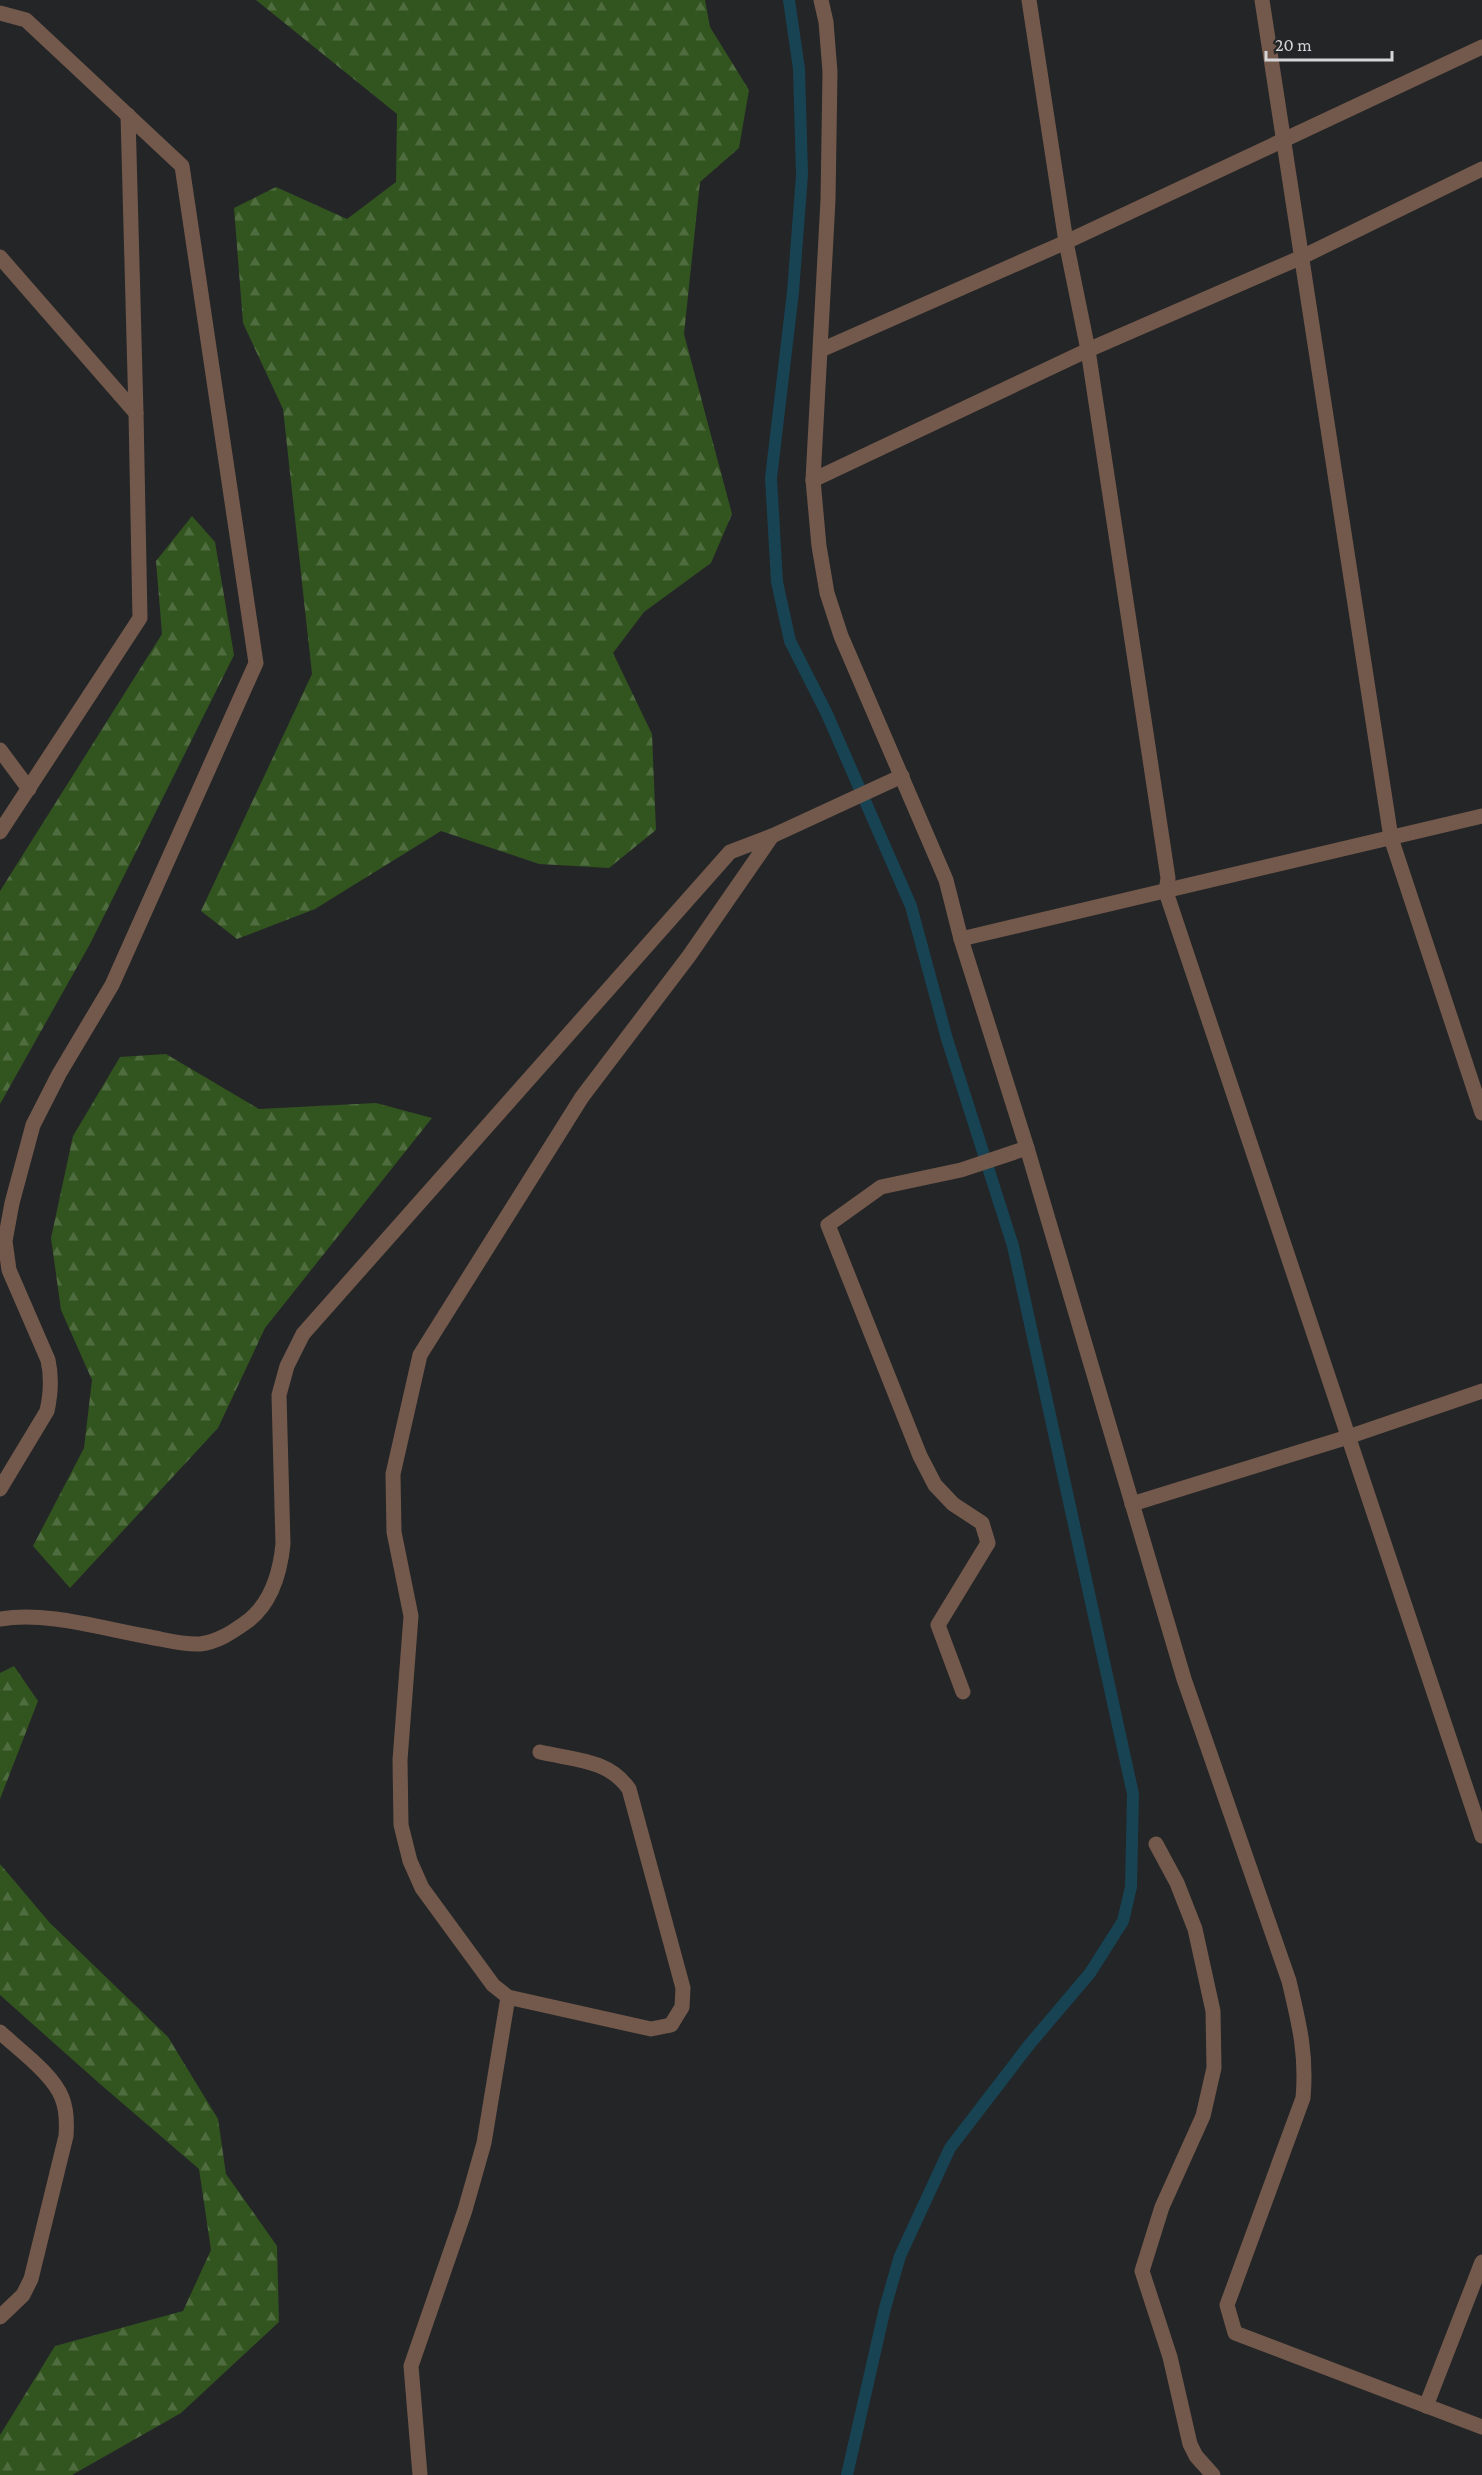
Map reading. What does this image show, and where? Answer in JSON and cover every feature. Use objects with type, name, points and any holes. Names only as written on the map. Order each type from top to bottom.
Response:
[{"type":"street","points":[[821,0],[826,22],[830,72],[828,200],[813,480],[826,593],[841,636],[946,880],[1184,1679],[1289,1981],[1299,2021],[1306,2066],[1303,2098],[1227,2305],[1235,2334],[1482,2427]]},
{"type":"street","points":[[1029,0],[1066,242],[1088,350],[1168,878],[1166,892],[1482,1836]]},
{"type":"street","points":[[1262,0],[1391,838],[1482,1113]]},
{"type":"street","points":[[0,13],[26,20],[182,166],[256,663],[112,985],[59,1074],[33,1125],[12,1203],[5,1241],[9,1270],[48,1360],[51,1374],[50,1398],[47,1411],[0,1489]]},
{"type":"street","points":[[821,350],[1066,242],[1482,47]]},
{"type":"street","points":[[0,832],[140,618],[128,115]]},
{"type":"street","points":[[813,480],[1088,350],[1302,257],[1482,169]]},
{"type":"street","points":[[0,257],[136,412]]},
{"type":"street","points":[[0,750],[29,789]]},
{"type":"street","points":[[0,1619],[35,1616],[198,1644],[228,1635],[254,1617],[277,1580],[281,1564],[283,1544],[279,1395],[294,1350],[303,1334],[730,852],[772,836],[902,776]]},
{"type":"street","points":[[962,939],[1482,816]]},
{"type":"street","points":[[540,1752],[606,1767],[621,1777],[629,1789],[683,1988],[682,2007],[671,2025],[651,2029],[508,1997],[493,1985],[422,1888],[410,1861],[401,1825],[400,1760],[411,1616],[394,1532],[393,1474],[420,1355],[582,1097],[689,956],[772,836]]},
{"type":"street","points":[[963,1692],[938,1625],[988,1543],[982,1523],[953,1503],[935,1485],[920,1456],[828,1225],[881,1187],[962,1170],[1027,1148]]},
{"type":"street","points":[[1132,1503],[1348,1437],[1482,1391]]},
{"type":"street","points":[[1156,1845],[1177,1883],[1195,1929],[1213,2011],[1214,2068],[1203,2116],[1162,2207],[1142,2271],[1170,2357],[1190,2444],[1196,2456],[1213,2475]]},
{"type":"street","points":[[420,2475],[411,2366],[465,2210],[484,2143],[508,1997]]},
{"type":"street","points":[[0,2032],[51,2080],[62,2096],[67,2115],[66,2136],[31,2279],[23,2295],[0,2317]]},
{"type":"street","points":[[1426,2406],[1482,2262]]},
{"type":"green space","points":[[256,0],[705,0],[710,27],[749,90],[739,148],[700,182],[684,334],[732,514],[711,563],[644,612],[613,653],[652,734],[656,830],[609,868],[539,864],[441,831],[315,909],[237,939],[201,911],[312,674],[283,409],[243,323],[234,208],[276,187],[347,219],[396,182],[397,114]]},
{"type":"green space","points":[[192,516],[215,542],[234,655],[90,944],[0,1104],[0,891],[162,634],[156,561]]},
{"type":"green space","points":[[166,1054],[259,1109],[376,1103],[432,1118],[265,1328],[218,1428],[70,1588],[33,1546],[84,1448],[92,1380],[61,1310],[51,1238],[73,1136],[120,1057]]},
{"type":"green space","points":[[14,1666],[38,1701],[0,1799],[0,1673]]},
{"type":"green space","points":[[0,1864],[50,1923],[168,2037],[218,2119],[226,2174],[277,2246],[279,2322],[181,2413],[72,2475],[0,2475],[0,2435],[55,2346],[183,2311],[211,2250],[199,2169],[0,1995]]},
{"type":"waterway","points":[[789,0],[799,69],[802,175],[793,292],[771,478],[777,582],[790,641],[827,714],[911,906],[947,1039],[1013,1246],[1133,1794],[1131,1887],[1123,1921],[1090,1973],[1029,2045],[950,2148],[900,2256],[885,2308],[847,2475]]}]
